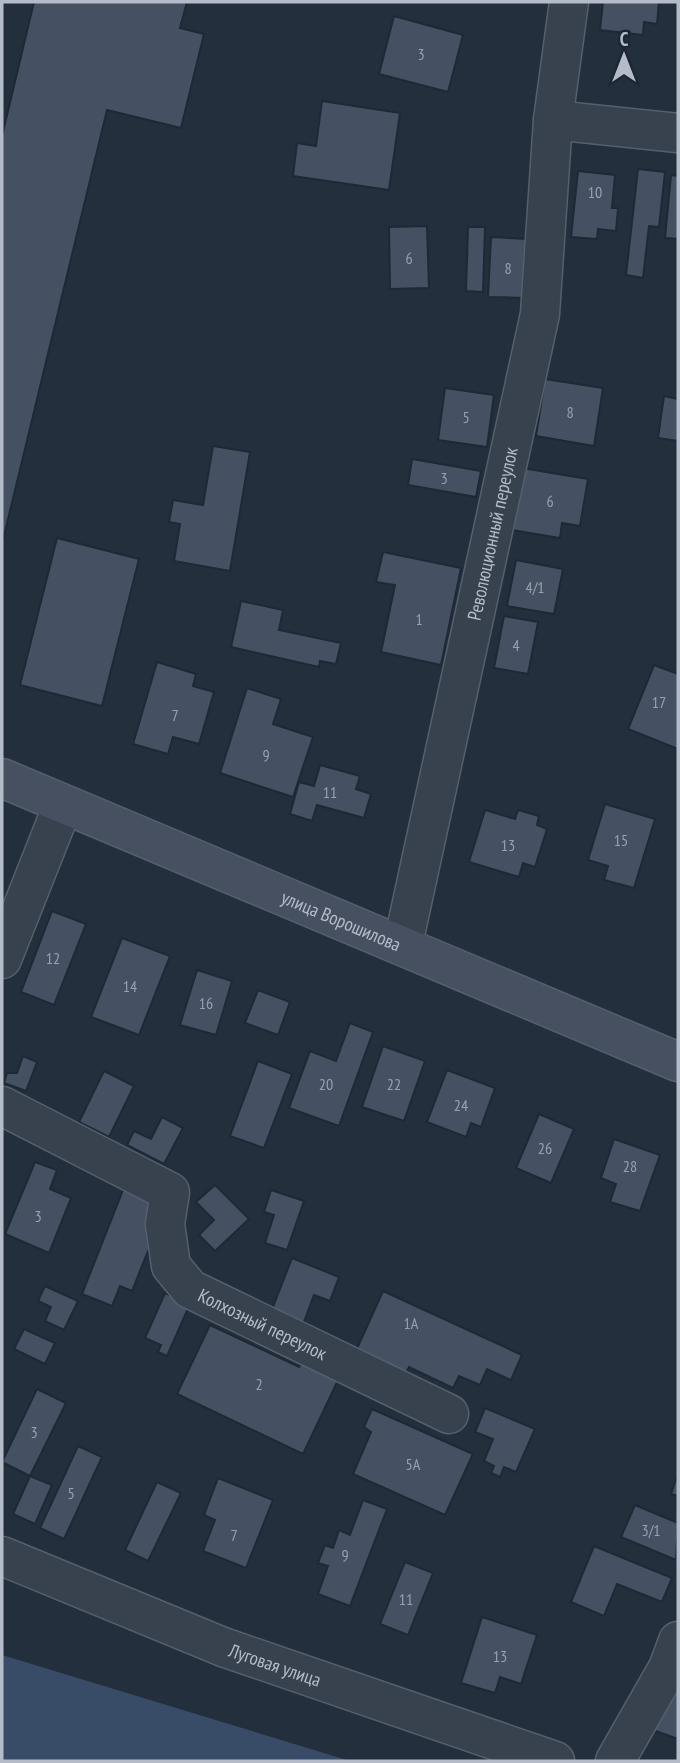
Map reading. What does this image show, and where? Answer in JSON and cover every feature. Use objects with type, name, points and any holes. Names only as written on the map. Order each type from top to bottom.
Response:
[{"type":"street","name":"Революционный переулок","points":[[404,944],[540,314],[554,120],[569,2]]},
{"type":"street","points":[[554,120],[678,133]]},
{"type":"street","name":"улица Ворошилова","points":[[2,778],[404,944],[678,1062]]},
{"type":"street","points":[[2,959],[64,805]]},
{"type":"street","name":"Колхозный переулок","points":[[2,1106],[170,1192],[165,1224],[171,1266],[190,1289],[449,1414]]},
{"type":"street","name":"Луговая улица","points":[[2,1556],[223,1647],[555,1761]]},
{"type":"street","points":[[615,1761],[668,1668],[678,1641]]},
{"type":"water","points":[[2,1655],[350,1761],[2,1761]]},
{"type":"building","points":[[34,2],[187,2],[180,28],[204,34],[181,128],[107,110],[2,544],[2,136]]},
{"type":"building","points":[[603,2],[659,2],[657,24],[644,22],[643,35],[600,30]]},
{"type":"building","points":[[394,16],[463,35],[448,92],[379,74]]},
{"type":"building","points":[[322,101],[400,113],[389,190],[293,176],[297,143],[316,146]]},
{"type":"building","points":[[638,169],[665,172],[659,227],[649,226],[643,278],[626,275]]},
{"type":"building","points":[[578,171],[615,175],[612,208],[618,208],[616,231],[598,229],[597,239],[571,237]]},
{"type":"building","points":[[671,175],[678,176],[678,239],[665,238]]},
{"type":"building","points":[[427,226],[429,288],[390,289],[389,227]]},
{"type":"building","points":[[468,227],[485,227],[483,292],[466,291]]},
{"type":"building","points":[[491,237],[527,239],[525,298],[488,297]]},
{"type":"building","points":[[545,379],[603,388],[594,446],[536,436]]},
{"type":"building","points":[[445,388],[494,395],[487,447],[438,440]]},
{"type":"building","points":[[664,396],[678,399],[678,441],[658,438]]},
{"type":"building","points":[[213,446],[250,452],[230,571],[174,561],[180,524],[169,522],[173,500],[203,505]]},
{"type":"building","points":[[412,459],[481,471],[476,497],[408,485]]},
{"type":"building","points":[[522,468],[588,479],[580,526],[562,523],[560,538],[512,530]]},
{"type":"building","points":[[57,538],[139,559],[102,706],[20,685]]},
{"type":"building","points":[[383,552],[461,568],[441,665],[381,652],[395,585],[376,582]]},
{"type":"building","points":[[516,560],[563,569],[554,614],[507,606]]},
{"type":"building","points":[[241,601],[283,610],[279,630],[341,643],[336,664],[320,661],[319,667],[231,647]]},
{"type":"building","points":[[504,616],[538,622],[528,674],[494,668]]},
{"type":"building","points":[[157,662],[196,674],[193,686],[214,692],[199,744],[173,737],[168,754],[133,744]]},
{"type":"building","points":[[654,665],[678,674],[678,749],[628,729]]},
{"type":"building","points":[[247,688],[281,699],[273,724],[313,737],[293,797],[220,773]]},
{"type":"building","points":[[320,765],[360,776],[356,789],[371,794],[364,818],[317,805],[312,821],[290,814],[299,782],[314,786]]},
{"type":"building","points":[[605,804],[655,819],[634,888],[604,880],[608,866],[588,860]]},
{"type":"building","points":[[485,810],[515,819],[518,810],[539,816],[537,825],[547,829],[535,867],[523,863],[519,877],[469,862]]},
{"type":"building","points":[[52,911],[86,924],[54,1005],[21,992]]},
{"type":"building","points":[[122,938],[170,956],[139,1035],[91,1017]]},
{"type":"building","points":[[197,970],[232,981],[216,1035],[180,1025]]},
{"type":"building","points":[[258,990],[290,1002],[278,1035],[245,1023]]},
{"type":"building","points":[[350,1023],[373,1032],[339,1126],[289,1108],[310,1051],[336,1061]]},
{"type":"building","points":[[383,1046],[425,1061],[404,1121],[362,1107]]},
{"type":"building","points":[[23,1056],[37,1062],[26,1091],[4,1083],[7,1073],[17,1073]]},
{"type":"building","points":[[258,1061],[292,1074],[264,1148],[230,1136]]},
{"type":"building","points":[[447,1070],[495,1088],[481,1127],[471,1123],[466,1137],[427,1122]]},
{"type":"building","points":[[104,1071],[134,1086],[109,1137],[79,1122]]},
{"type":"building","points":[[539,1114],[574,1129],[551,1183],[516,1168]]},
{"type":"building","points":[[162,1117],[183,1128],[164,1164],[127,1145],[134,1131],[151,1139]]},
{"type":"building","points":[[614,1139],[660,1155],[640,1211],[610,1202],[616,1184],[601,1178]]},
{"type":"building","points":[[35,1162],[57,1170],[50,1189],[71,1198],[49,1253],[5,1234]]},
{"type":"building","points":[[125,1185],[168,1201],[132,1291],[120,1286],[112,1306],[82,1294]]},
{"type":"building","points":[[215,1185],[249,1219],[215,1251],[199,1235],[214,1220],[196,1202]]},
{"type":"building","points":[[271,1190],[304,1201],[287,1250],[265,1243],[274,1215],[264,1212]]},
{"type":"building","points":[[292,1258],[339,1277],[330,1301],[314,1295],[301,1330],[269,1317]]},
{"type":"building","points":[[45,1286],[78,1301],[64,1330],[45,1321],[51,1307],[38,1301]]},
{"type":"building","points":[[383,1291],[522,1355],[511,1380],[487,1369],[480,1385],[459,1376],[453,1388],[409,1367],[400,1386],[350,1364]]},
{"type":"building","points":[[165,1293],[190,1304],[167,1356],[158,1352],[161,1345],[145,1338]]},
{"type":"building","points":[[210,1325],[299,1367],[304,1356],[341,1374],[303,1454],[177,1394]]},
{"type":"building","points":[[24,1329],[55,1343],[45,1364],[14,1349]]},
{"type":"building","points":[[37,1389],[66,1403],[30,1476],[2,1462]]},
{"type":"building","points":[[485,1408],[535,1429],[516,1472],[504,1467],[500,1477],[491,1473],[494,1466],[484,1461],[493,1439],[475,1432]]},
{"type":"building","points":[[372,1409],[473,1454],[445,1515],[353,1474],[371,1432],[364,1427]]},
{"type":"building","points":[[78,1446],[102,1457],[64,1539],[40,1528]]},
{"type":"building","points":[[678,1473],[678,1496],[671,1494]]},
{"type":"building","points":[[30,1476],[52,1485],[35,1524],[13,1514]]},
{"type":"building","points":[[218,1478],[273,1500],[246,1568],[203,1551],[215,1520],[204,1515]]},
{"type":"building","points":[[157,1482],[181,1493],[148,1561],[125,1550]]},
{"type":"building","points":[[363,1500],[387,1509],[350,1606],[318,1594],[328,1566],[318,1563],[325,1545],[333,1548],[339,1530],[350,1535]]},
{"type":"building","points":[[635,1505],[678,1523],[676,1560],[621,1537]]},
{"type":"building","points":[[594,1546],[672,1578],[662,1602],[617,1584],[604,1616],[571,1602]]},
{"type":"building","points":[[405,1562],[433,1573],[408,1635],[380,1624]]},
{"type":"building","points":[[482,1617],[537,1635],[521,1684],[500,1677],[495,1693],[461,1683]]},
{"type":"building","points":[[678,1675],[678,1739],[650,1729]]}]
